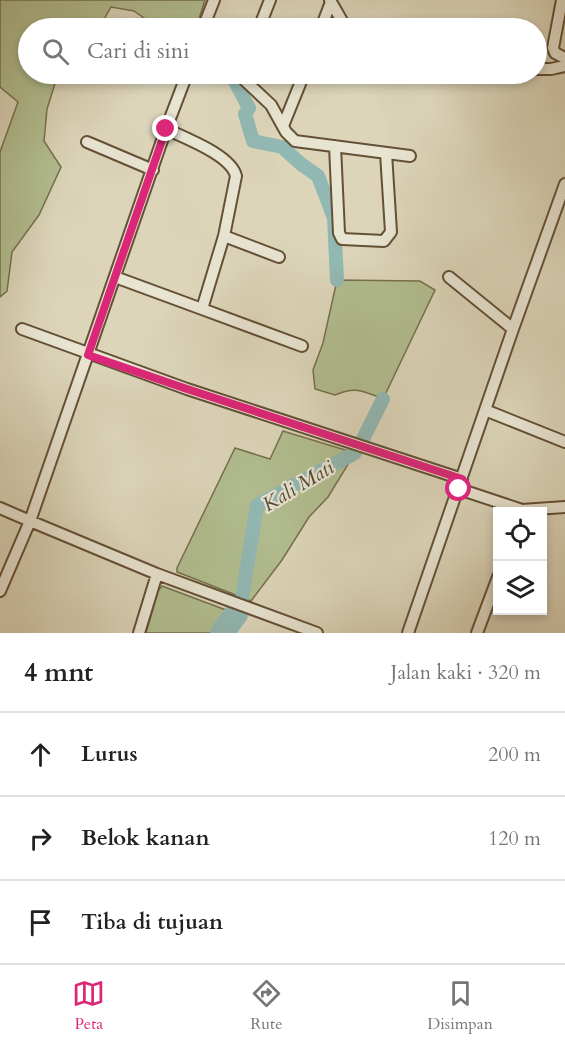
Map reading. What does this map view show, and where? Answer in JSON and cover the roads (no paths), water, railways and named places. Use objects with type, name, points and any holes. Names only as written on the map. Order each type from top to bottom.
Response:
[{"type":"street","points":[[207,18],[213,0]]},
{"type":"street","points":[[263,18],[270,0]]},
{"type":"street","points":[[562,0],[553,48],[555,53],[565,58]]},
{"type":"street","points":[[325,18],[331,1]]},
{"type":"street","points":[[331,1],[340,18]]},
{"type":"street","points":[[547,69],[565,66]]},
{"type":"street","points":[[0,591],[30,521],[183,84]]},
{"type":"street","points":[[250,84],[271,105],[286,132],[295,141],[410,156]]},
{"type":"street","points":[[284,126],[300,84]]},
{"type":"street","points":[[166,129],[205,148],[235,169],[236,176],[224,236],[202,309]]},
{"type":"street","points":[[87,142],[153,170]]},
{"type":"street","points":[[335,146],[339,233],[342,239],[352,241],[384,241],[392,232],[386,153]]},
{"type":"street","points":[[408,633],[565,184]]},
{"type":"street","points":[[224,236],[279,257]]},
{"type":"street","points":[[115,277],[302,346]]},
{"type":"street","points":[[449,277],[513,329]]},
{"type":"street","points":[[22,329],[88,355],[461,484],[512,507]]},
{"type":"street","points":[[486,410],[565,442]]},
{"type":"street","points":[[547,509],[565,507]]},
{"type":"street","points":[[0,508],[158,574],[317,633]]},
{"type":"street","points":[[139,633],[158,574]]},
{"type":"street","points":[[477,633],[493,590]]},
{"type":"waterway","name":"Kali Mati","points":[[236,84],[249,108],[245,114],[253,141],[282,147],[318,176],[334,218],[337,280]]},
{"type":"waterway","name":"Kali Mati","points":[[361,443],[383,399]]},
{"type":"waterway","name":"Kali Mati","points":[[242,598],[257,505],[355,453]]},
{"type":"waterway","name":"Kali Mati","points":[[222,633],[236,614]]}]
